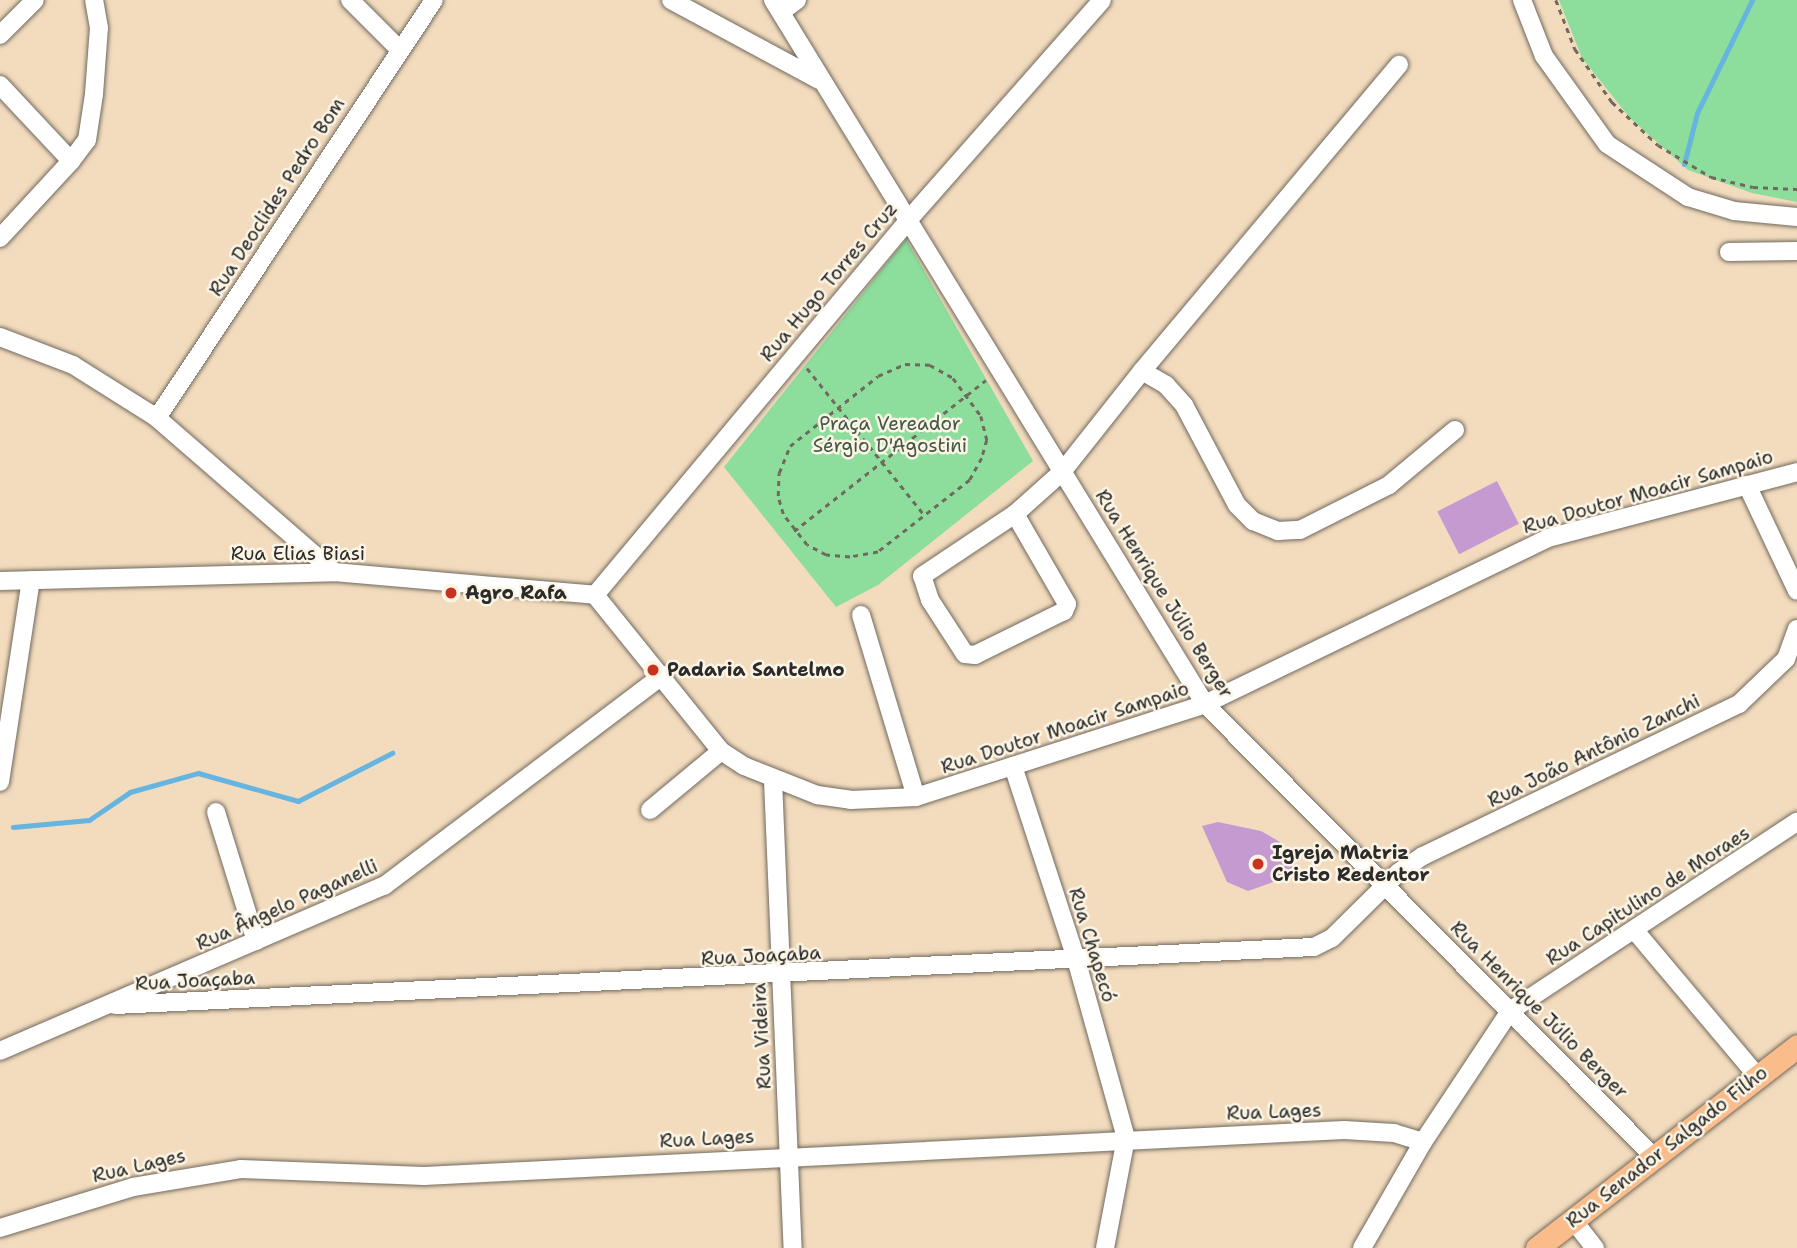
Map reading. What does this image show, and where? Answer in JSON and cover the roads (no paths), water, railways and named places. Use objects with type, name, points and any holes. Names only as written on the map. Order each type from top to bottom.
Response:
[{"type":"main road","name":"Rua Senador Salgado Filho","points":[[1537,1248],[1797,1046]]},
{"type":"street","points":[[0,35],[35,0]]},
{"type":"street","points":[[0,238],[87,140],[99,28],[94,0]]},
{"type":"street","points":[[350,0],[399,49]]},
{"type":"street","name":"Rua Deoclides Pedro Bom","points":[[157,418],[399,49],[434,0]]},
{"type":"street","points":[[671,0],[820,80]]},
{"type":"street","points":[[777,6],[797,0]]},
{"type":"street","name":"Rua Hugo Torres Cruz","points":[[595,595],[910,218],[1102,0]]},
{"type":"street","points":[[1522,0],[1544,56],[1583,117],[1616,152],[1688,197],[1734,211],[1797,217]]},
{"type":"street","name":"Rua Henrique Júlio Berger","points":[[777,6],[820,80],[910,218],[1205,704],[1655,1158]]},
{"type":"street","points":[[1015,514],[1067,604],[1064,611],[975,655],[965,654],[930,600],[922,576],[1015,514],[1062,472],[1142,371],[1399,65]]},
{"type":"street","points":[[0,85],[71,161]]},
{"type":"street","points":[[1729,252],[1797,251]]},
{"type":"street","points":[[0,337],[73,365],[157,418],[334,572]]},
{"type":"street","points":[[1142,371],[1166,385],[1184,405],[1237,505],[1253,521],[1278,531],[1300,530],[1389,485],[1455,430]]},
{"type":"street","name":"Rua Doutor Moacir Sampaio","points":[[595,595],[663,675],[721,751],[773,780],[851,800],[916,797],[1205,704],[1518,550],[1572,531],[1797,472]]},
{"type":"street","points":[[1747,485],[1797,591]]},
{"type":"street","name":"Rua Elias Biasi","points":[[0,580],[334,572],[595,595]]},
{"type":"street","points":[[0,782],[32,580]]},
{"type":"street","points":[[861,615],[916,797]]},
{"type":"street","name":"Rua João Antônio Zanchi","points":[[1384,885],[1423,856],[1738,704],[1786,659],[1797,629]]},
{"type":"street","name":"Rua Ângelo Paganelli","points":[[0,1051],[115,1005],[399,878],[663,675]]},
{"type":"street","points":[[650,810],[721,751]]},
{"type":"street","name":"Rua Chapecó","points":[[1013,766],[1076,959],[1126,1138]]},
{"type":"street","name":"Rua Videira","points":[[773,780],[793,1248]]},
{"type":"street","points":[[216,812],[256,941]]},
{"type":"street","name":"Rua Capitulino de Moraes","points":[[1362,1248],[1423,1142],[1510,1011],[1636,932],[1797,822]]},
{"type":"street","name":"Rua Joaçaba","points":[[115,1005],[780,976],[1314,947],[1332,938],[1384,885]]},
{"type":"street","points":[[1636,932],[1758,1077]]},
{"type":"street","name":"Rua Lages","points":[[0,1228],[133,1187],[241,1168],[424,1176],[1126,1138],[1363,1130],[1423,1142]]},
{"type":"street","points":[[1105,1248],[1126,1138]]},
{"type":"street","points":[[1573,1220],[1595,1248]]},
{"type":"waterway","points":[[1684,164],[1697,113],[1752,0]]},
{"type":"waterway","points":[[13,827],[89,820],[130,792],[198,773],[298,801],[392,753]]},
{"type":"place","name":"Agro Rafa","points":[[451,593]]},
{"type":"place","name":"Padaria Santelmo","points":[[653,670]]},
{"type":"place","name":"Igreja Matriz Cristo Redentor","points":[[1258,864]]},
{"type":"park label","name":"Praça Vereador Sérgio D'Agostini","points":[[890,435]]}]
